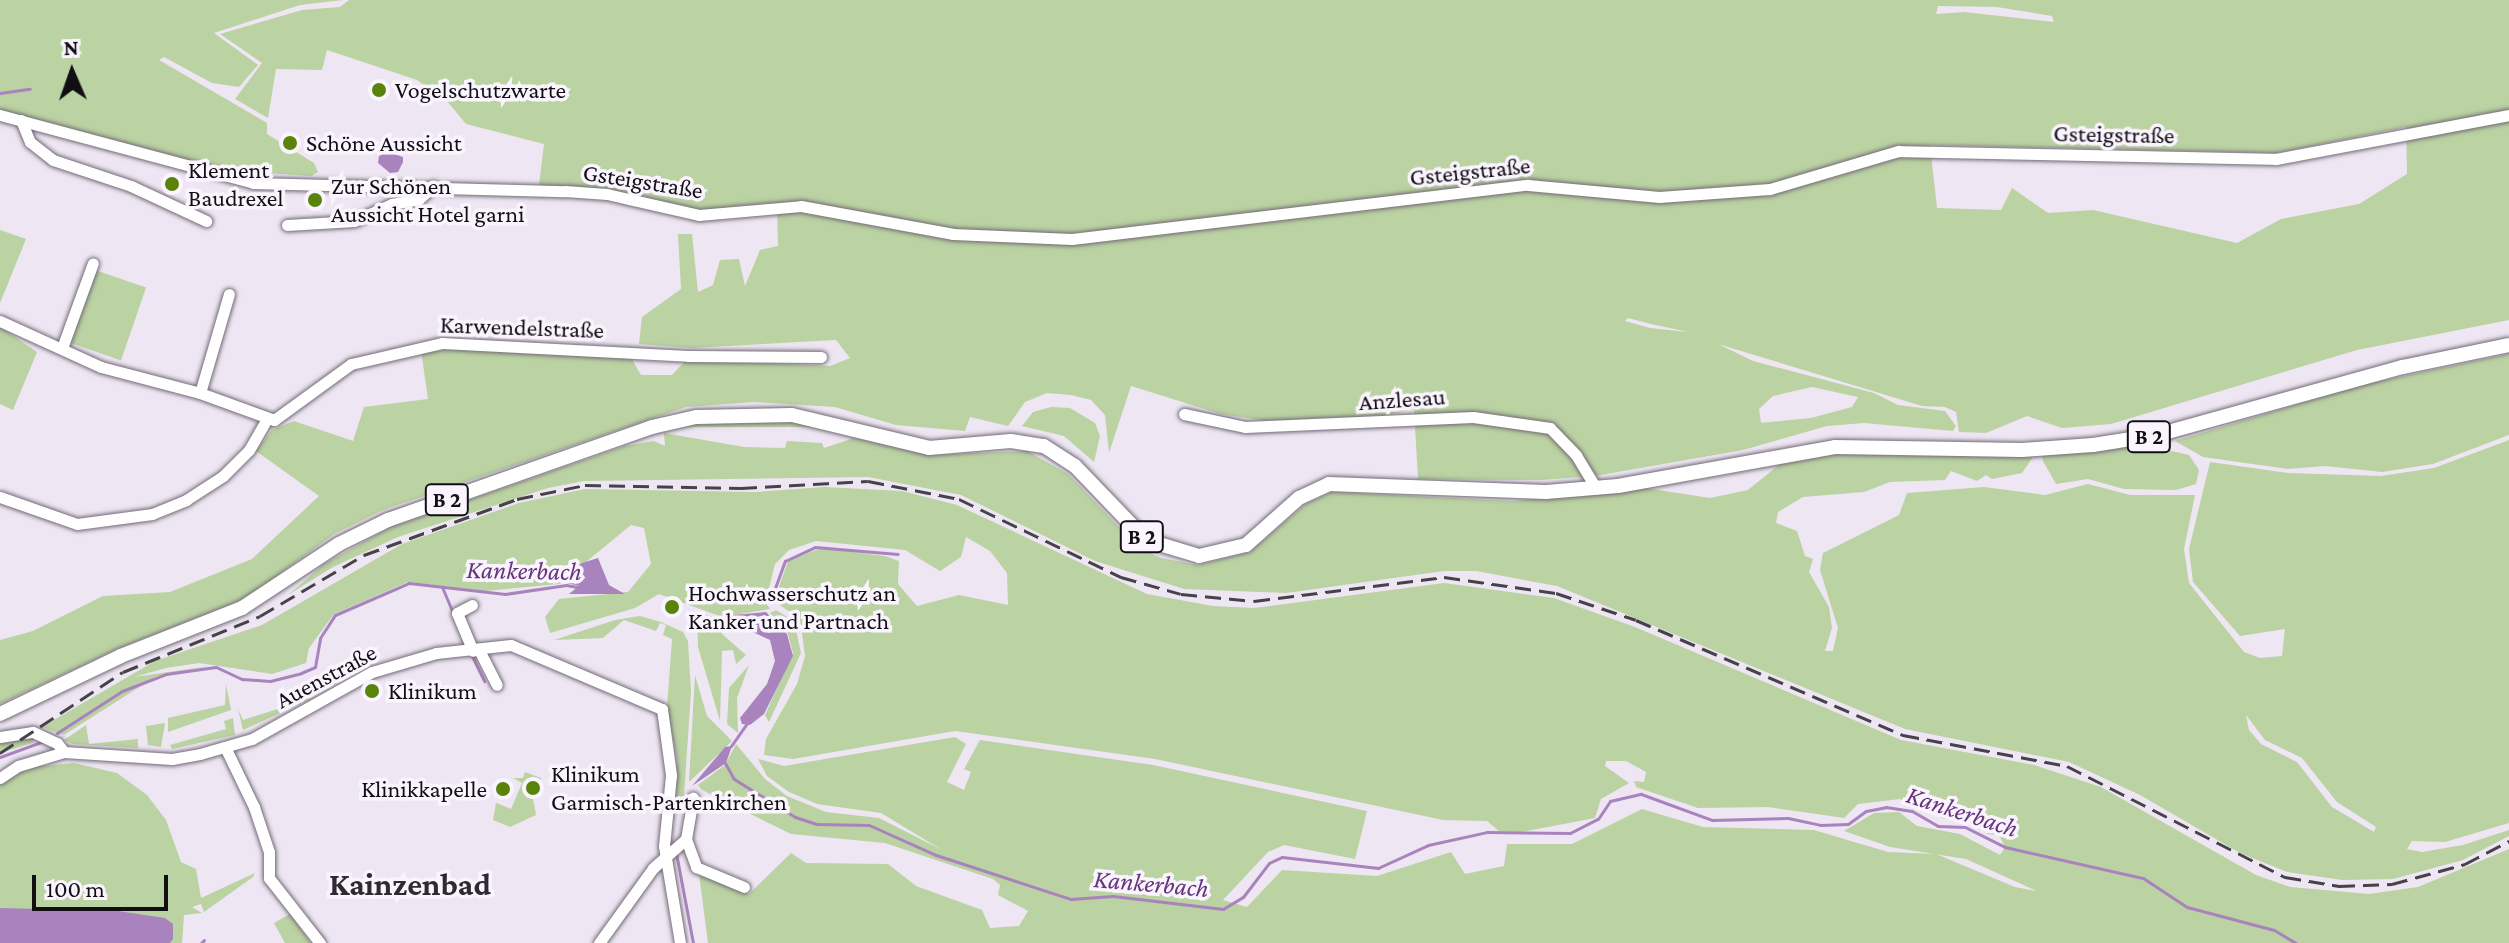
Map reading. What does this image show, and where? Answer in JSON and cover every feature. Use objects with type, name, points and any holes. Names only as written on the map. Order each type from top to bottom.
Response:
[{"type":"main road","name":"B 2","points":[[0,714],[121,656],[259,600],[339,544],[388,520],[652,427],[696,417],[792,415],[929,448],[1011,441],[1044,446],[1075,466],[1129,527],[1182,555],[1214,555],[1246,545],[1299,498],[1329,484],[1499,492],[1596,488],[1835,447],[2022,450],[2133,440],[2403,367],[2509,345]]},
{"type":"street","name":"Gsteigstraße","points":[[0,115],[253,183],[433,186],[607,194],[699,215],[801,206],[953,234],[1072,239],[1528,185],[1659,197],[1770,189],[1898,151],[2276,159],[2509,115]]},
{"type":"street","points":[[21,120],[30,142],[53,160],[131,186],[206,221]]},
{"type":"street","name":"Gsteigstraße","points":[[287,225],[354,221],[392,204],[419,199],[433,186]]},
{"type":"street","points":[[62,348],[93,263]]},
{"type":"street","points":[[200,393],[229,294]]},
{"type":"street","points":[[0,321],[101,367],[200,393],[267,419],[249,450],[223,476],[186,500],[152,514],[77,524],[0,497]]},
{"type":"street","name":"Karwendelstraße","points":[[267,419],[291,413],[318,385],[351,364],[442,343],[688,356],[821,357]]},
{"type":"street","name":"Anzlesau","points":[[1184,414],[1245,427],[1473,417],[1550,428],[1576,455],[1596,488]]},
{"type":"street","points":[[472,605],[457,613],[497,685]]},
{"type":"street","name":"Auenstraße","points":[[0,778],[18,766],[61,747],[172,759],[225,747],[283,723],[372,672],[436,653],[511,645],[662,709],[671,775],[668,855]]},
{"type":"street","points":[[0,737],[44,735],[61,747]]},
{"type":"street","points":[[225,747],[254,807],[269,852],[269,878],[320,943]]},
{"type":"street","points":[[599,943],[668,855],[683,842],[693,798]]},
{"type":"street","points":[[683,842],[696,867],[744,887]]},
{"type":"street","points":[[668,855],[680,943]]},
{"type":"green space","points":[[0,0],[343,0],[300,5],[214,33],[258,65],[239,87],[212,83],[164,57],[159,60],[267,123],[267,134],[314,163],[318,172],[311,176],[219,170],[0,112]]},
{"type":"green space","points":[[349,0],[2509,0],[2509,111],[2480,114],[2477,122],[2509,118],[2509,320],[2357,350],[2111,424],[2062,428],[2027,416],[1986,433],[1959,432],[1956,412],[1945,407],[1922,406],[1718,344],[1753,361],[1874,393],[1898,405],[1945,411],[1956,426],[1953,431],[1864,423],[1827,426],[1743,450],[1595,476],[1541,480],[1418,479],[1414,409],[1383,416],[1267,421],[1221,414],[1131,386],[1109,453],[1105,415],[1091,400],[1071,395],[1047,393],[1025,402],[1008,426],[970,417],[965,431],[896,425],[835,407],[754,402],[686,407],[383,510],[334,534],[247,598],[117,649],[0,704],[0,640],[33,631],[103,596],[170,592],[252,559],[319,496],[256,451],[272,430],[294,421],[353,441],[364,407],[428,399],[421,350],[442,347],[630,356],[641,375],[672,375],[687,359],[830,366],[850,358],[836,340],[692,348],[639,344],[642,317],[681,289],[678,234],[692,234],[698,292],[713,285],[720,260],[739,259],[745,286],[760,250],[778,246],[777,204],[699,210],[539,185],[544,144],[466,124],[447,101],[417,80],[327,50],[322,70],[276,69],[268,118],[235,99],[262,63],[220,34],[302,10],[340,7]],"holes":[[[1938,6],[1997,7],[2052,16],[2054,22],[1964,12],[1936,14]],[[2406,127],[2407,174],[2359,204],[2281,219],[2237,243],[2093,210],[2048,213],[2012,188],[2001,210],[1937,208],[1930,145],[2276,153]],[[1628,318],[1688,332],[1650,328],[1625,321]],[[1812,387],[1858,397],[1852,407],[1811,418],[1761,423],[1759,409],[1773,396]]]},
{"type":"green space","points":[[0,230],[26,239],[0,303]]},
{"type":"green space","points":[[95,270],[146,288],[121,360],[70,343]]},
{"type":"green space","points":[[0,327],[37,352],[13,410],[0,404]]},
{"type":"green space","points":[[2509,354],[2509,435],[2433,464],[2382,472],[2325,466],[2288,469],[2203,457],[2175,441],[2366,384]]},
{"type":"green space","points":[[1051,407],[1070,408],[1095,423],[1100,436],[1094,462],[1064,436],[1022,426],[1033,412]]},
{"type":"green space","points":[[758,417],[837,427],[683,427],[683,423]]},
{"type":"green space","points":[[664,433],[744,447],[785,448],[787,441],[822,443],[824,448],[854,438],[928,455],[1027,451],[1068,474],[1139,548],[1161,558],[1198,565],[1250,552],[1306,504],[1332,492],[1512,501],[1645,488],[1710,498],[1748,490],[1780,464],[1839,454],[2033,457],[2022,473],[1992,479],[1986,475],[1977,481],[1951,471],[1945,480],[1890,482],[1864,492],[1803,497],[1778,512],[1776,523],[1797,531],[1805,556],[1813,559],[1809,572],[1829,607],[1832,628],[1825,651],[1833,651],[1838,628],[1820,570],[1823,553],[1899,515],[1907,493],[1984,487],[2045,495],[2088,484],[2130,495],[2195,495],[2184,549],[2189,583],[2244,652],[2260,658],[2282,656],[2285,629],[2240,636],[2193,582],[2189,549],[2210,462],[2288,473],[2381,476],[2434,468],[2509,440],[2509,823],[2445,842],[2412,841],[2407,849],[2422,852],[2463,845],[2509,830],[2509,836],[2463,860],[2393,879],[2342,880],[2287,872],[2240,853],[2140,795],[2069,762],[1905,729],[1557,586],[1476,571],[1444,571],[1286,593],[1184,589],[1095,561],[961,495],[868,477],[584,481],[548,488],[398,537],[333,567],[288,595],[324,564],[391,527],[625,446],[654,441],[665,446]],"holes":[[[2246,715],[2265,740],[2302,758],[2337,802],[2376,827],[2374,832],[2332,807],[2297,762],[2261,744],[2249,730]]]},
{"type":"green space","points":[[2142,444],[2189,455],[2199,470],[2196,484],[2176,490],[2124,489],[2088,479],[2056,484],[2042,456]]},
{"type":"green space","points":[[824,487],[902,491],[957,505],[1147,594],[1213,606],[1254,608],[1444,583],[1554,598],[1635,627],[1901,740],[2034,765],[2101,787],[2256,875],[2290,887],[2369,894],[2418,887],[2509,849],[2509,943],[708,943],[699,874],[749,894],[791,853],[806,863],[888,864],[916,886],[982,910],[990,928],[1019,926],[1028,911],[998,895],[1000,885],[993,879],[885,843],[791,834],[702,790],[698,785],[725,765],[736,744],[765,779],[787,796],[826,812],[879,818],[942,850],[881,813],[817,804],[789,792],[767,776],[758,759],[784,766],[955,737],[966,744],[947,782],[964,790],[971,772],[964,769],[980,740],[1153,765],[1367,811],[1355,859],[1284,845],[1268,852],[1223,900],[1247,907],[1282,870],[1377,876],[1451,852],[1465,874],[1504,866],[1507,844],[1572,844],[1642,809],[1703,827],[1814,830],[1888,852],[1934,854],[1890,847],[1844,831],[1874,813],[1899,812],[1917,826],[1960,834],[2000,855],[2005,847],[1999,835],[1987,834],[1981,822],[1944,819],[1900,799],[1858,804],[1844,818],[1768,807],[1698,808],[1636,787],[1634,781],[1644,782],[1646,772],[1626,761],[1606,761],[1605,766],[1629,783],[1601,799],[1595,818],[1521,832],[1499,831],[1487,821],[1443,820],[1155,759],[955,731],[793,759],[764,755],[766,739],[797,684],[805,656],[800,619],[774,601],[788,561],[821,548],[885,556],[899,561],[898,584],[917,606],[959,595],[1008,605],[1007,573],[990,551],[966,537],[961,557],[940,571],[905,550],[816,541],[789,550],[775,564],[768,592],[761,596],[770,609],[722,617],[659,594],[635,608],[550,633],[545,617],[559,599],[628,592],[651,564],[644,528],[631,525],[559,584],[485,591],[408,582],[334,614],[309,648],[306,663],[272,674],[199,663],[166,668],[134,677],[210,666],[155,677],[64,735],[42,727],[155,661],[262,625],[402,544],[519,503],[585,489],[756,492]],"holes":[[[1937,854],[1966,859],[2037,891],[2015,887]]]},
{"type":"green space","points":[[776,610],[794,621],[801,653],[769,722],[765,715],[793,653],[788,634],[770,613]]},
{"type":"green space","points":[[697,612],[723,620],[722,634],[746,655],[736,664],[733,650],[722,651],[720,721],[698,647]]},
{"type":"green space","points":[[640,616],[661,622],[683,632],[688,641],[691,692],[684,796],[673,801],[677,760],[667,707],[672,639],[663,635],[666,625],[660,623],[656,631],[624,620],[603,638],[554,640],[615,620]]},
{"type":"green space","points":[[749,665],[737,698],[738,733],[727,724],[729,688]]},
{"type":"green space","points":[[695,675],[707,716],[732,741],[689,782]]},
{"type":"green space","points":[[226,684],[231,710],[168,732],[168,718],[225,705]]},
{"type":"green space","points":[[318,696],[243,730],[238,709],[243,720]]},
{"type":"green space","points":[[233,718],[235,735],[172,749],[170,745],[226,729],[224,721]]},
{"type":"green space","points":[[165,723],[161,747],[148,745],[146,726]]},
{"type":"green space","points":[[86,725],[89,744],[138,739],[138,748],[73,744],[64,740]]},
{"type":"green space","points":[[34,738],[33,743],[0,753],[0,741]]},
{"type":"green space","points":[[74,763],[117,773],[147,795],[166,820],[181,862],[196,869],[201,898],[255,873],[253,877],[204,912],[201,904],[192,907],[202,913],[184,915],[182,943],[0,943],[0,783],[32,767]]},
{"type":"green space","points":[[525,772],[541,778],[533,799],[536,815],[510,827],[493,820],[496,803],[511,809],[522,783],[513,778],[523,778]]},
{"type":"green space","points":[[290,914],[311,943],[285,943],[274,923]]},
{"type":"shaded area","points":[[395,149],[411,154],[391,153],[403,157],[403,162],[398,172],[390,173],[378,163],[379,156]]},
{"type":"shaded area","points":[[598,558],[609,585],[625,594],[569,594],[579,586],[559,581],[582,563]]},
{"type":"shaded area","points":[[766,612],[787,634],[793,656],[764,714],[750,725],[742,724],[740,718],[767,684],[775,661],[770,640],[731,622],[733,615]]},
{"type":"shaded area","points":[[732,746],[726,763],[692,786],[725,747]]},
{"type":"shaded area","points":[[0,908],[118,911],[165,918],[173,924],[173,939],[170,943],[0,943]]},
{"type":"waterway","points":[[0,93],[30,89]]},
{"type":"waterway","points":[[775,588],[785,561],[815,547],[898,554]]},
{"type":"waterway","name":"Kankerbach","points":[[57,733],[122,691],[166,674],[216,667],[242,679],[270,681],[301,673],[315,667],[320,638],[335,615],[409,583],[505,594],[566,585],[583,588]]},
{"type":"waterway","points":[[442,587],[453,613]]},
{"type":"waterway","points":[[472,656],[484,681]]},
{"type":"waterway","name":"Kankerbach","points":[[731,746],[747,723]]},
{"type":"waterway","name":"Kankerbach","points":[[0,757],[41,742]]},
{"type":"waterway","name":"Kankerbach","points":[[725,763],[734,779],[795,817],[816,824],[869,825],[936,855],[1071,899],[1113,896],[1223,909],[1243,897],[1269,863],[1282,857],[1378,868],[1428,845],[1487,832],[1570,833],[1598,819],[1610,801],[1641,794],[1712,820],[1788,818],[1820,825],[1848,824],[1866,811],[1886,807],[1912,811],[1938,826],[1965,827],[2005,847],[2143,878],[2187,907],[2274,930],[2296,943]]},
{"type":"waterway","points":[[676,853],[693,943]]},
{"type":"waterway","points":[[201,943],[204,940]]},
{"type":"railway","points":[[0,753],[123,672],[260,616],[364,555],[517,499],[585,485],[741,488],[868,481],[959,499],[1121,577],[1181,594],[1254,601],[1444,577],[1556,593],[1636,620],[1903,735],[2067,766],[2285,877],[2339,886],[2392,884],[2465,864],[2509,841]]},
{"type":"place","name":"Vogelschutzwarte","points":[[379,90]]},
{"type":"place","name":"Schöne Aussicht","points":[[290,143]]},
{"type":"place","name":"Klement Baudrexel","points":[[172,184]]},
{"type":"place","name":"Zur Schönen Aussicht Hotel garni","points":[[315,200]]},
{"type":"place","name":"Hochwasserschutz an Kanker und Partnach","points":[[672,607]]},
{"type":"place","name":"Klinikum","points":[[372,691]]},
{"type":"place","name":"Klinikum Garmisch-Partenkirchen","points":[[533,788]]},
{"type":"place","name":"Klinikkapelle","points":[[503,789]]},
{"type":"district","name":"Kainzenbad","points":[[410,884]]}]
